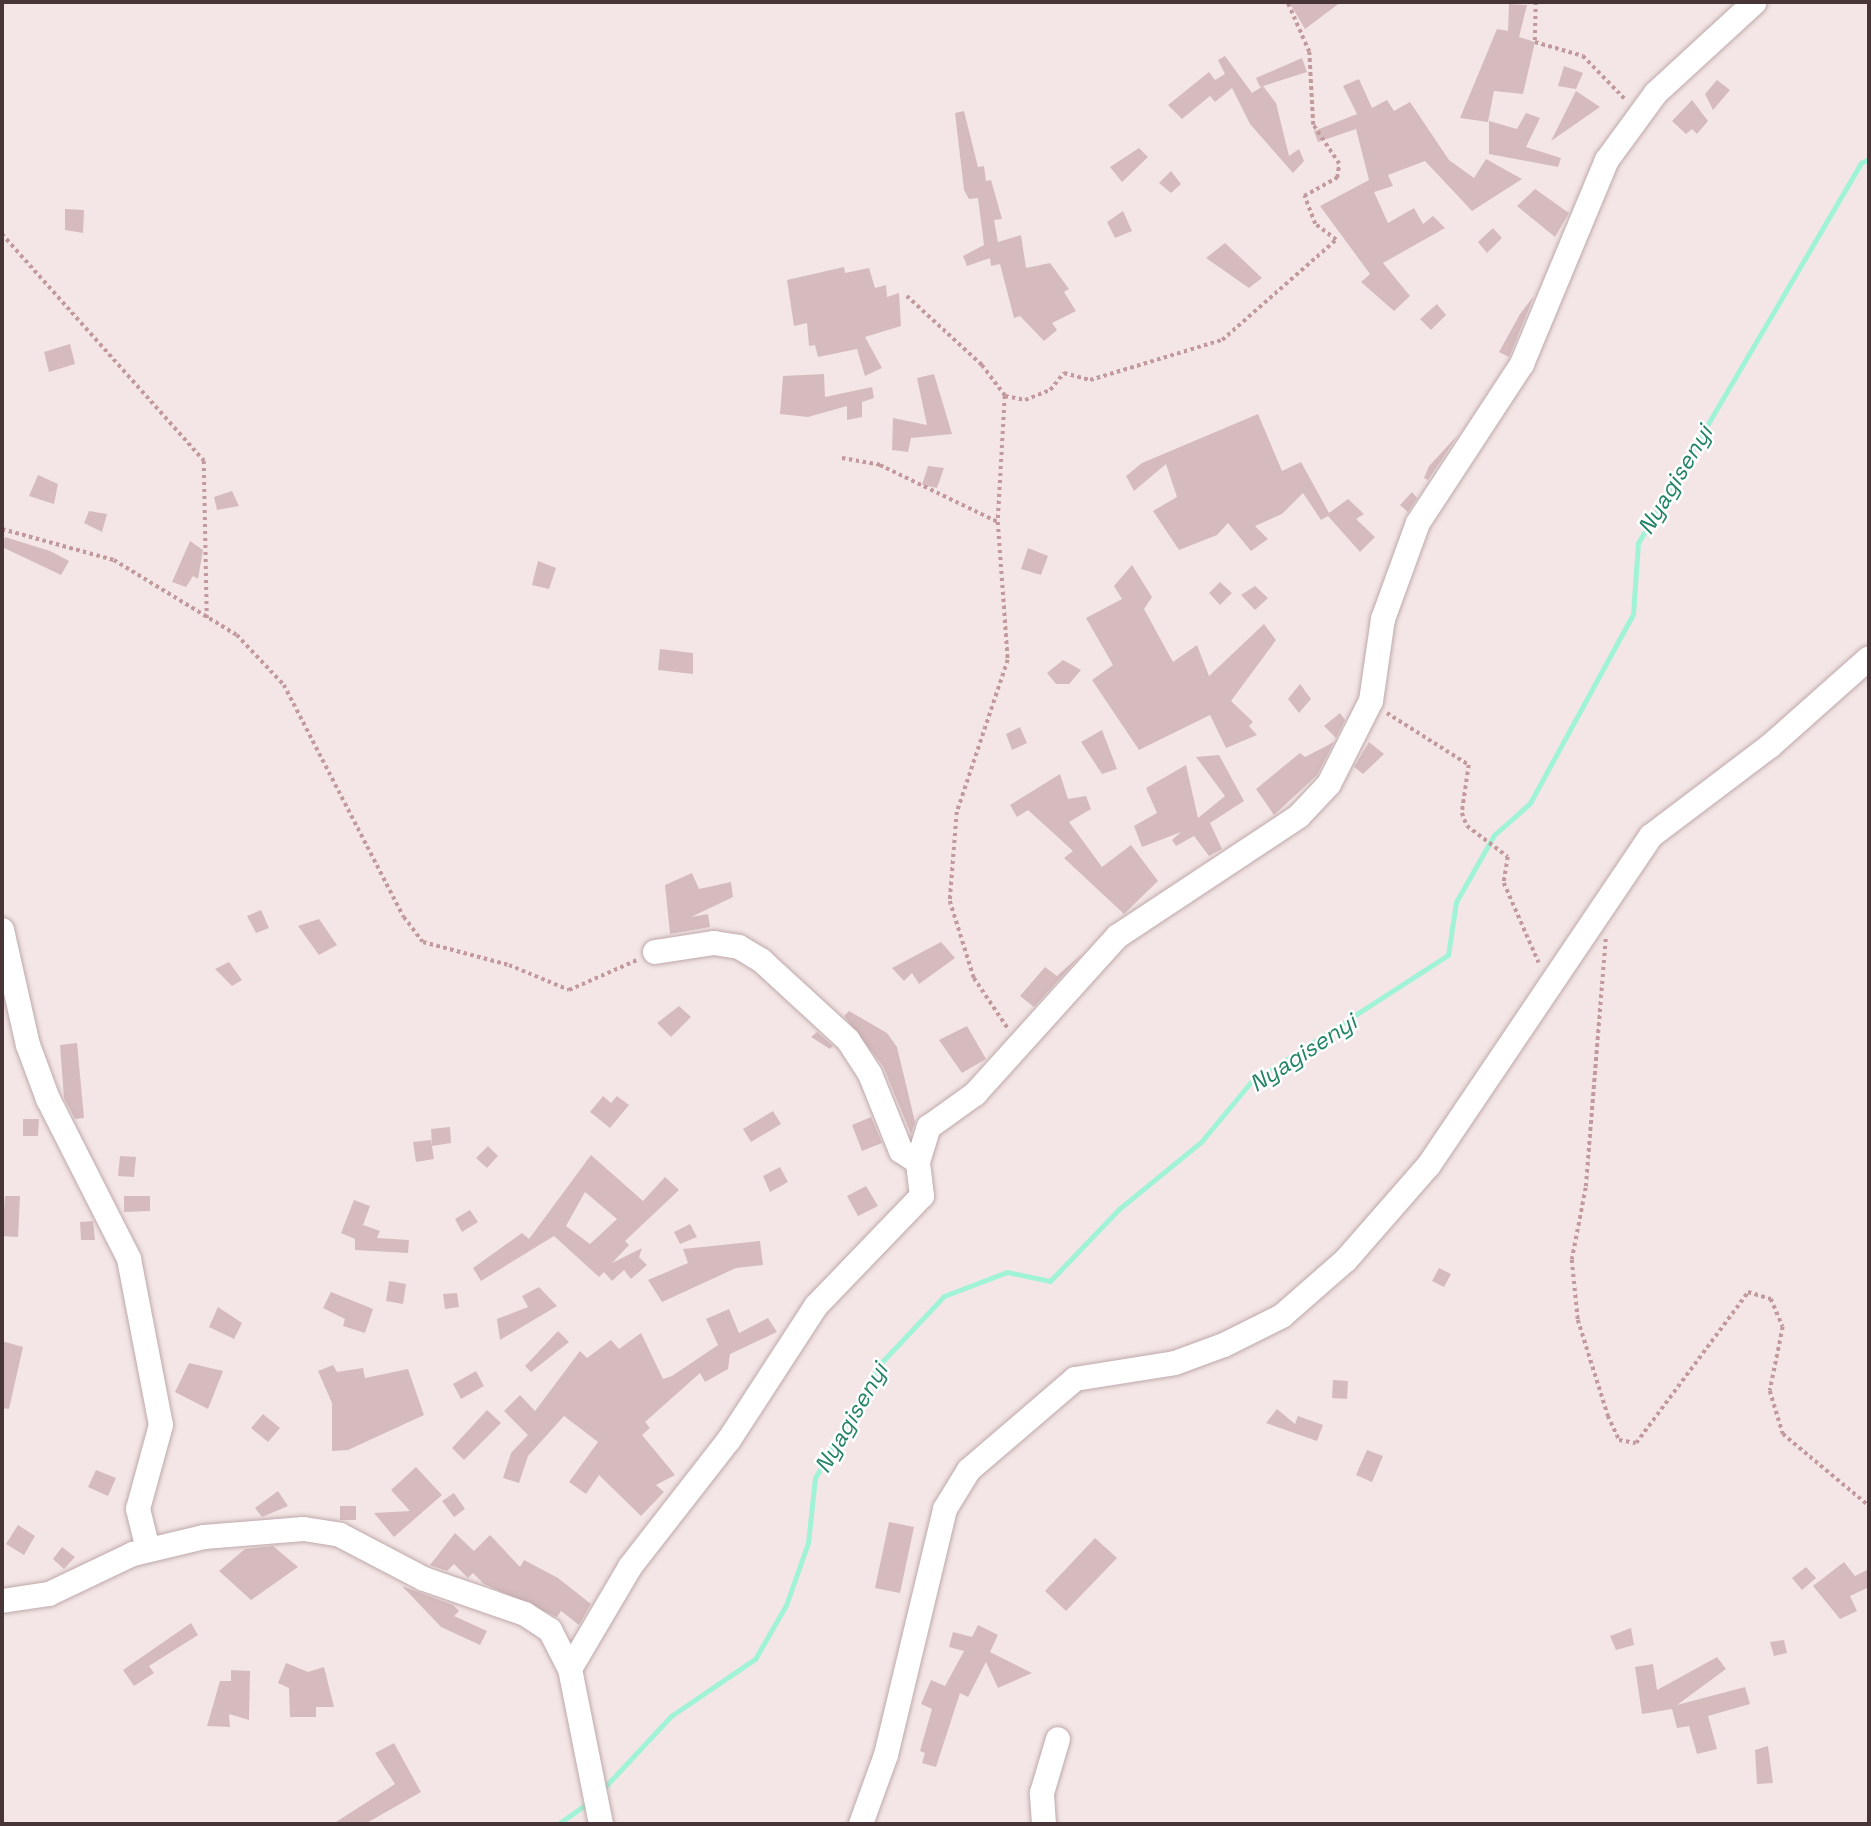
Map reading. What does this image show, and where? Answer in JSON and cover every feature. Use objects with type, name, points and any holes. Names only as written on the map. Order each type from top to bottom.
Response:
[{"type":"street","points":[[570,1669],[630,1567],[729,1440],[816,1306],[922,1196],[918,1162],[929,1127],[975,1094],[1118,936],[1310,808],[1329,784],[1371,701],[1383,619],[1418,523],[1522,364],[1584,203],[1638,115],[1703,43],[1755,2]]},
{"type":"street","points":[[861,1824],[886,1755],[945,1509],[969,1470],[1075,1379],[1175,1363],[1282,1317],[1346,1260],[1429,1165],[1651,836],[1770,746],[1869,657]]},
{"type":"street","points":[[2,930],[28,1045],[48,1099],[128,1259],[162,1425],[138,1509],[148,1549]]},
{"type":"street","points":[[655,952],[714,943],[739,947],[762,961],[848,1040],[870,1074],[901,1151],[918,1162]]},
{"type":"street","points":[[2,1601],[49,1594],[148,1549],[304,1529],[340,1535],[424,1579],[525,1614],[550,1630],[570,1669],[601,1824]]},
{"type":"street","points":[[1044,1824],[1047,1763],[1058,1739]]},
{"type":"path","points":[[1005,396],[1026,400],[1050,390],[1064,373],[1090,380],[1222,340],[1336,240],[1315,224],[1304,197],[1337,178],[1339,164],[1313,125],[1309,52],[1287,2]]},
{"type":"path","points":[[1536,2],[1535,42],[1583,56],[1638,115]]},
{"type":"path","points":[[2,234],[204,461],[208,619]]},
{"type":"path","points":[[907,296],[982,365],[1005,396],[998,522],[1008,660],[957,812],[950,901],[974,978],[1020,1046]]},
{"type":"path","points":[[842,458],[880,465],[998,522]]},
{"type":"path","points":[[2,529],[114,561],[237,635],[284,685],[404,917],[423,942],[509,965],[569,990],[655,952]]},
{"type":"path","points":[[1371,701],[1469,765],[1462,813],[1479,836],[1508,857],[1504,883],[1534,963],[1569,956]]},
{"type":"path","points":[[1606,901],[1607,965],[1586,1188],[1572,1260],[1578,1320],[1608,1416],[1619,1440],[1636,1443],[1748,1292],[1771,1299],[1783,1326],[1770,1391],[1783,1434],[1869,1506]]},
{"type":"building","points":[[1289,2],[1341,2],[1305,29]]},
{"type":"building","points":[[1509,4],[1527,5],[1519,37],[1535,42],[1523,94],[1494,91],[1488,122],[1460,118],[1497,29],[1508,31]]},
{"type":"building","points":[[1225,56],[1252,93],[1263,86],[1276,103],[1289,156],[1299,149],[1304,161],[1293,173],[1250,124],[1232,88],[1215,102],[1210,96],[1182,119],[1168,105],[1209,72],[1215,80],[1225,74],[1218,60]]},
{"type":"building","points":[[1302,58],[1307,72],[1260,87],[1256,78]]},
{"type":"building","points":[[1564,66],[1583,73],[1576,89],[1558,86]]},
{"type":"building","points":[[1359,79],[1372,108],[1387,100],[1394,111],[1410,102],[1449,160],[1474,178],[1486,159],[1522,179],[1472,211],[1425,161],[1388,175],[1393,186],[1374,192],[1388,223],[1414,208],[1423,224],[1433,216],[1445,228],[1383,263],[1410,296],[1394,311],[1361,282],[1370,274],[1320,206],[1369,180],[1356,129],[1318,142],[1314,131],[1357,114],[1343,86]]},
{"type":"building","points":[[1717,80],[1730,90],[1713,110],[1705,94]]},
{"type":"building","points":[[1576,91],[1600,107],[1551,141]]},
{"type":"building","points":[[1692,100],[1708,121],[1697,134],[1692,129],[1686,134],[1672,121]]},
{"type":"building","points":[[964,111],[978,167],[984,166],[986,181],[991,180],[1002,219],[994,220],[998,242],[1021,235],[1026,268],[1050,263],[1069,289],[1064,292],[1076,311],[1052,323],[1057,330],[1044,341],[1020,316],[1014,318],[1000,264],[991,266],[990,258],[967,266],[963,256],[984,245],[978,198],[969,199],[964,190],[955,113]]},
{"type":"building","points":[[1526,113],[1540,118],[1526,147],[1561,158],[1558,167],[1489,154],[1489,121],[1517,129]]},
{"type":"building","points":[[1139,148],[1148,157],[1122,182],[1110,167]]},
{"type":"building","points":[[1171,171],[1181,184],[1171,193],[1159,183]]},
{"type":"building","points":[[1535,189],[1569,213],[1555,237],[1517,206]]},
{"type":"building","points":[[65,209],[84,210],[83,233],[65,230]]},
{"type":"building","points":[[1123,211],[1132,231],[1115,238],[1107,222]]},
{"type":"building","points":[[1493,228],[1502,238],[1487,253],[1478,242]]},
{"type":"building","points":[[1225,243],[1262,278],[1249,288],[1206,258]]},
{"type":"building","points":[[844,267],[845,273],[869,268],[875,288],[886,285],[887,297],[899,293],[901,326],[865,337],[882,368],[865,376],[857,349],[818,357],[815,345],[809,346],[807,323],[794,326],[787,280]]},
{"type":"building","points":[[1534,296],[1509,357],[1499,352],[1520,314]]},
{"type":"building","points":[[1437,304],[1446,315],[1431,330],[1420,319]]},
{"type":"building","points":[[70,344],[75,364],[49,372],[44,352]]},
{"type":"building","points":[[824,374],[825,397],[872,387],[874,398],[862,402],[862,417],[847,420],[847,406],[808,417],[780,414],[783,376]]},
{"type":"building","points":[[934,374],[952,434],[911,438],[908,452],[892,450],[893,418],[927,425],[917,378]]},
{"type":"building","points":[[1258,414],[1282,471],[1301,462],[1329,513],[1348,499],[1364,514],[1356,519],[1375,537],[1360,552],[1328,516],[1321,520],[1303,493],[1282,514],[1255,526],[1268,539],[1251,551],[1228,523],[1217,535],[1179,550],[1153,511],[1177,497],[1166,464],[1134,491],[1126,476],[1142,463]]},
{"type":"building","points":[[1458,435],[1428,480],[1424,478],[1429,466]]},
{"type":"building","points":[[928,466],[944,468],[937,488],[922,485]]},
{"type":"building","points":[[38,475],[58,484],[54,504],[29,496]]},
{"type":"building","points":[[232,491],[239,506],[217,510],[214,497]]},
{"type":"building","points":[[1412,492],[1417,498],[1408,512],[1400,505]]},
{"type":"building","points":[[89,511],[107,514],[102,532],[84,523]]},
{"type":"building","points":[[5,537],[50,551],[69,561],[61,575],[2,547]]},
{"type":"building","points":[[190,541],[203,550],[198,579],[193,576],[186,587],[172,582]]},
{"type":"building","points":[[1028,548],[1048,556],[1041,575],[1021,569]]},
{"type":"building","points":[[538,561],[556,568],[549,589],[532,585]]},
{"type":"building","points":[[1132,565],[1152,597],[1144,609],[1173,662],[1197,645],[1209,676],[1264,624],[1276,640],[1231,701],[1253,722],[1249,726],[1257,735],[1226,748],[1210,715],[1139,750],[1092,680],[1113,665],[1086,618],[1122,599],[1114,586]]},
{"type":"building","points":[[1220,582],[1232,593],[1220,605],[1209,593]]},
{"type":"building","points":[[1255,586],[1268,598],[1255,610],[1241,595]]},
{"type":"building","points":[[660,649],[693,653],[693,674],[658,670]]},
{"type":"building","points":[[1063,660],[1081,670],[1069,684],[1056,684],[1047,673]]},
{"type":"building","points":[[1300,684],[1311,699],[1299,713],[1288,699]]},
{"type":"building","points":[[1340,713],[1345,720],[1336,738],[1324,726]]},
{"type":"building","points":[[1020,727],[1027,743],[1012,750],[1006,734]]},
{"type":"building","points":[[1102,730],[1117,769],[1102,774],[1081,742]]},
{"type":"building","points":[[1334,742],[1317,775],[1274,815],[1256,789],[1300,753],[1305,757]]},
{"type":"building","points":[[1369,742],[1384,754],[1363,774],[1354,767]]},
{"type":"building","points":[[1219,755],[1244,801],[1210,823],[1222,849],[1209,856],[1194,836],[1176,846],[1172,840],[1181,832],[1142,847],[1134,826],[1157,813],[1146,788],[1186,765],[1198,818],[1225,796],[1196,757]]},
{"type":"building","points":[[1060,774],[1068,799],[1086,796],[1091,809],[1069,822],[1102,867],[1131,845],[1158,881],[1124,914],[1064,858],[1073,851],[1028,810],[1017,817],[1010,805]]},
{"type":"building","points":[[692,873],[699,889],[731,882],[733,897],[691,917],[708,914],[710,927],[670,934],[665,885]]},
{"type":"building","points":[[261,910],[269,928],[256,933],[247,916]]},
{"type":"building","points":[[319,919],[337,945],[319,955],[298,926]]},
{"type":"building","points":[[941,942],[955,958],[919,984],[912,973],[904,981],[892,968]]},
{"type":"building","points":[[1083,953],[1034,1007],[1020,996],[1045,967],[1057,976]]},
{"type":"building","points":[[229,962],[242,980],[232,986],[215,969]]},
{"type":"building","points":[[679,1006],[691,1017],[671,1037],[657,1023]]},
{"type":"building","points":[[849,1011],[887,1033],[897,1047],[915,1122],[911,1134],[883,1066],[844,1016]]},
{"type":"building","points":[[967,1026],[986,1059],[962,1073],[939,1040]]},
{"type":"building","points":[[817,1032],[833,1046],[830,1049],[811,1037]]},
{"type":"building","points":[[77,1043],[84,1118],[75,1119],[64,1098],[60,1045]]},
{"type":"building","points":[[603,1096],[611,1103],[617,1096],[629,1105],[610,1128],[590,1112]]},
{"type":"building","points":[[773,1111],[781,1124],[751,1142],[743,1129]]},
{"type":"building","points":[[871,1117],[882,1143],[862,1151],[852,1125]]},
{"type":"building","points":[[23,1119],[39,1119],[38,1136],[23,1136]]},
{"type":"building","points":[[450,1127],[451,1143],[432,1146],[431,1129]]},
{"type":"building","points":[[431,1140],[434,1159],[416,1162],[413,1142]]},
{"type":"building","points":[[488,1146],[498,1156],[487,1168],[476,1158]]},
{"type":"building","points":[[591,1155],[643,1201],[665,1177],[679,1190],[625,1241],[629,1245],[612,1263],[642,1248],[639,1257],[647,1265],[631,1279],[624,1270],[612,1281],[604,1272],[599,1277],[554,1236],[481,1281],[473,1268],[522,1233],[529,1239]],"holes":[[[585,1192],[617,1219],[590,1244],[566,1226]]]},
{"type":"building","points":[[120,1156],[136,1157],[134,1177],[118,1176]]},
{"type":"building","points":[[780,1167],[788,1182],[770,1192],[763,1176]]},
{"type":"building","points":[[866,1186],[878,1206],[858,1216],[847,1196]]},
{"type":"building","points":[[5,1196],[20,1196],[18,1237],[2,1236]]},
{"type":"building","points":[[124,1196],[150,1196],[150,1211],[124,1212]]},
{"type":"building","points":[[354,1200],[370,1206],[363,1225],[380,1231],[377,1238],[409,1240],[408,1253],[355,1250],[355,1239],[341,1233]]},
{"type":"building","points":[[470,1210],[478,1222],[462,1232],[455,1219]]},
{"type":"building","points":[[93,1221],[95,1240],[81,1240],[80,1222]]},
{"type":"building","points":[[690,1224],[697,1237],[680,1244],[674,1232]]},
{"type":"building","points":[[760,1241],[763,1265],[736,1268],[662,1302],[648,1280],[688,1263],[683,1249]]},
{"type":"building","points":[[1439,1268],[1451,1274],[1444,1287],[1432,1281]]},
{"type":"building","points":[[389,1281],[406,1284],[403,1304],[386,1301]]},
{"type":"building","points":[[539,1287],[557,1306],[500,1340],[497,1319],[528,1307],[522,1296]]},
{"type":"building","points":[[331,1292],[373,1309],[365,1333],[343,1326],[345,1319],[323,1308]]},
{"type":"building","points":[[457,1293],[459,1307],[445,1309],[443,1294]]},
{"type":"building","points":[[218,1307],[242,1323],[234,1339],[209,1327]]},
{"type":"building","points":[[729,1309],[739,1333],[768,1318],[777,1332],[730,1354],[728,1369],[705,1382],[700,1373],[645,1422],[650,1428],[642,1435],[675,1475],[656,1485],[664,1492],[641,1516],[599,1475],[586,1494],[569,1482],[598,1442],[564,1416],[528,1456],[519,1483],[503,1478],[511,1453],[528,1435],[504,1411],[520,1395],[535,1411],[580,1351],[587,1358],[611,1340],[619,1349],[641,1333],[663,1379],[672,1376],[718,1345],[706,1319]]},
{"type":"building","points":[[558,1331],[569,1342],[531,1372],[525,1366]]},
{"type":"building","points":[[2,1341],[23,1347],[9,1409],[2,1408]]},
{"type":"building","points":[[189,1363],[223,1371],[208,1409],[175,1392]]},
{"type":"building","points":[[333,1365],[337,1372],[363,1368],[365,1378],[408,1369],[424,1415],[348,1450],[332,1451],[332,1403],[318,1371]]},
{"type":"building","points":[[476,1371],[484,1386],[461,1399],[453,1384]]},
{"type":"building","points":[[1333,1380],[1348,1381],[1347,1399],[1332,1398]]},
{"type":"building","points":[[1277,1409],[1295,1424],[1298,1416],[1323,1425],[1317,1441],[1266,1423]]},
{"type":"building","points":[[487,1410],[501,1423],[464,1460],[452,1448]]},
{"type":"building","points":[[263,1414],[280,1428],[268,1442],[251,1428]]},
{"type":"building","points":[[1367,1450],[1383,1456],[1372,1482],[1356,1475]]},
{"type":"building","points":[[416,1467],[442,1495],[394,1537],[374,1513],[410,1511],[391,1490]]},
{"type":"building","points":[[96,1470],[116,1478],[108,1496],[88,1487]]},
{"type":"building","points":[[278,1491],[288,1506],[262,1517],[255,1508]]},
{"type":"building","points":[[454,1493],[465,1509],[454,1517],[442,1501]]},
{"type":"building","points":[[340,1506],[356,1506],[356,1520],[340,1520]]},
{"type":"building","points":[[889,1522],[914,1527],[900,1593],[875,1588]]},
{"type":"building","points":[[18,1525],[35,1536],[24,1555],[6,1544]]},
{"type":"building","points":[[455,1533],[474,1551],[490,1535],[520,1567],[524,1560],[558,1578],[591,1604],[579,1625],[561,1611],[557,1617],[484,1584],[473,1573],[468,1578],[454,1564],[447,1571],[430,1565]]},
{"type":"building","points":[[1095,1538],[1117,1558],[1066,1611],[1045,1591]]},
{"type":"building","points":[[273,1546],[298,1567],[251,1600],[219,1571],[245,1549]]},
{"type":"building","points":[[62,1547],[75,1557],[64,1569],[53,1559]]},
{"type":"building","points":[[1844,1562],[1855,1576],[1869,1569],[1869,1587],[1850,1596],[1857,1611],[1840,1619],[1813,1586]]},
{"type":"building","points":[[1806,1567],[1816,1578],[1802,1590],[1792,1578]]},
{"type":"building","points":[[402,1586],[453,1605],[459,1611],[454,1616],[487,1631],[480,1645],[441,1627]]},
{"type":"building","points":[[191,1623],[198,1635],[149,1666],[154,1673],[134,1686],[123,1670]]},
{"type":"building","points":[[978,1625],[998,1635],[990,1652],[1032,1673],[998,1688],[986,1662],[968,1697],[960,1693],[936,1767],[922,1763],[925,1753],[920,1751],[932,1709],[921,1704],[931,1680],[945,1686],[964,1651],[949,1647],[953,1632],[972,1637]]},
{"type":"building","points":[[1631,1628],[1634,1645],[1616,1650],[1610,1636]]},
{"type":"building","points":[[1784,1640],[1787,1653],[1774,1656],[1770,1642]]},
{"type":"building","points":[[1717,1657],[1726,1669],[1677,1705],[1745,1687],[1750,1704],[1708,1716],[1717,1749],[1697,1754],[1689,1726],[1677,1728],[1672,1709],[1642,1714],[1635,1667],[1653,1664],[1657,1690]]},
{"type":"building","points":[[286,1663],[308,1672],[324,1667],[334,1707],[316,1707],[316,1717],[290,1717],[289,1688],[278,1683]]},
{"type":"building","points":[[231,1670],[250,1671],[249,1720],[229,1714],[230,1727],[207,1726],[220,1681],[231,1681]]},
{"type":"building","points":[[394,1743],[421,1792],[365,1824],[333,1824],[395,1784],[375,1753]]},
{"type":"building","points":[[1768,1746],[1773,1783],[1757,1784],[1755,1750]]},
{"type":"waterway","name":"Nyagisenyi","points":[[602,1790],[671,1716],[755,1659],[786,1605],[808,1543],[815,1478],[879,1365],[944,1296],[1007,1272],[1050,1281],[1119,1209],[1201,1142],[1250,1083],[1448,955],[1456,902],[1494,835],[1530,803],[1633,614],[1638,543],[1861,163],[1869,159]]},
{"type":"waterway","name":"Nyagisenyi","points":[[558,1824],[590,1802]]}]
